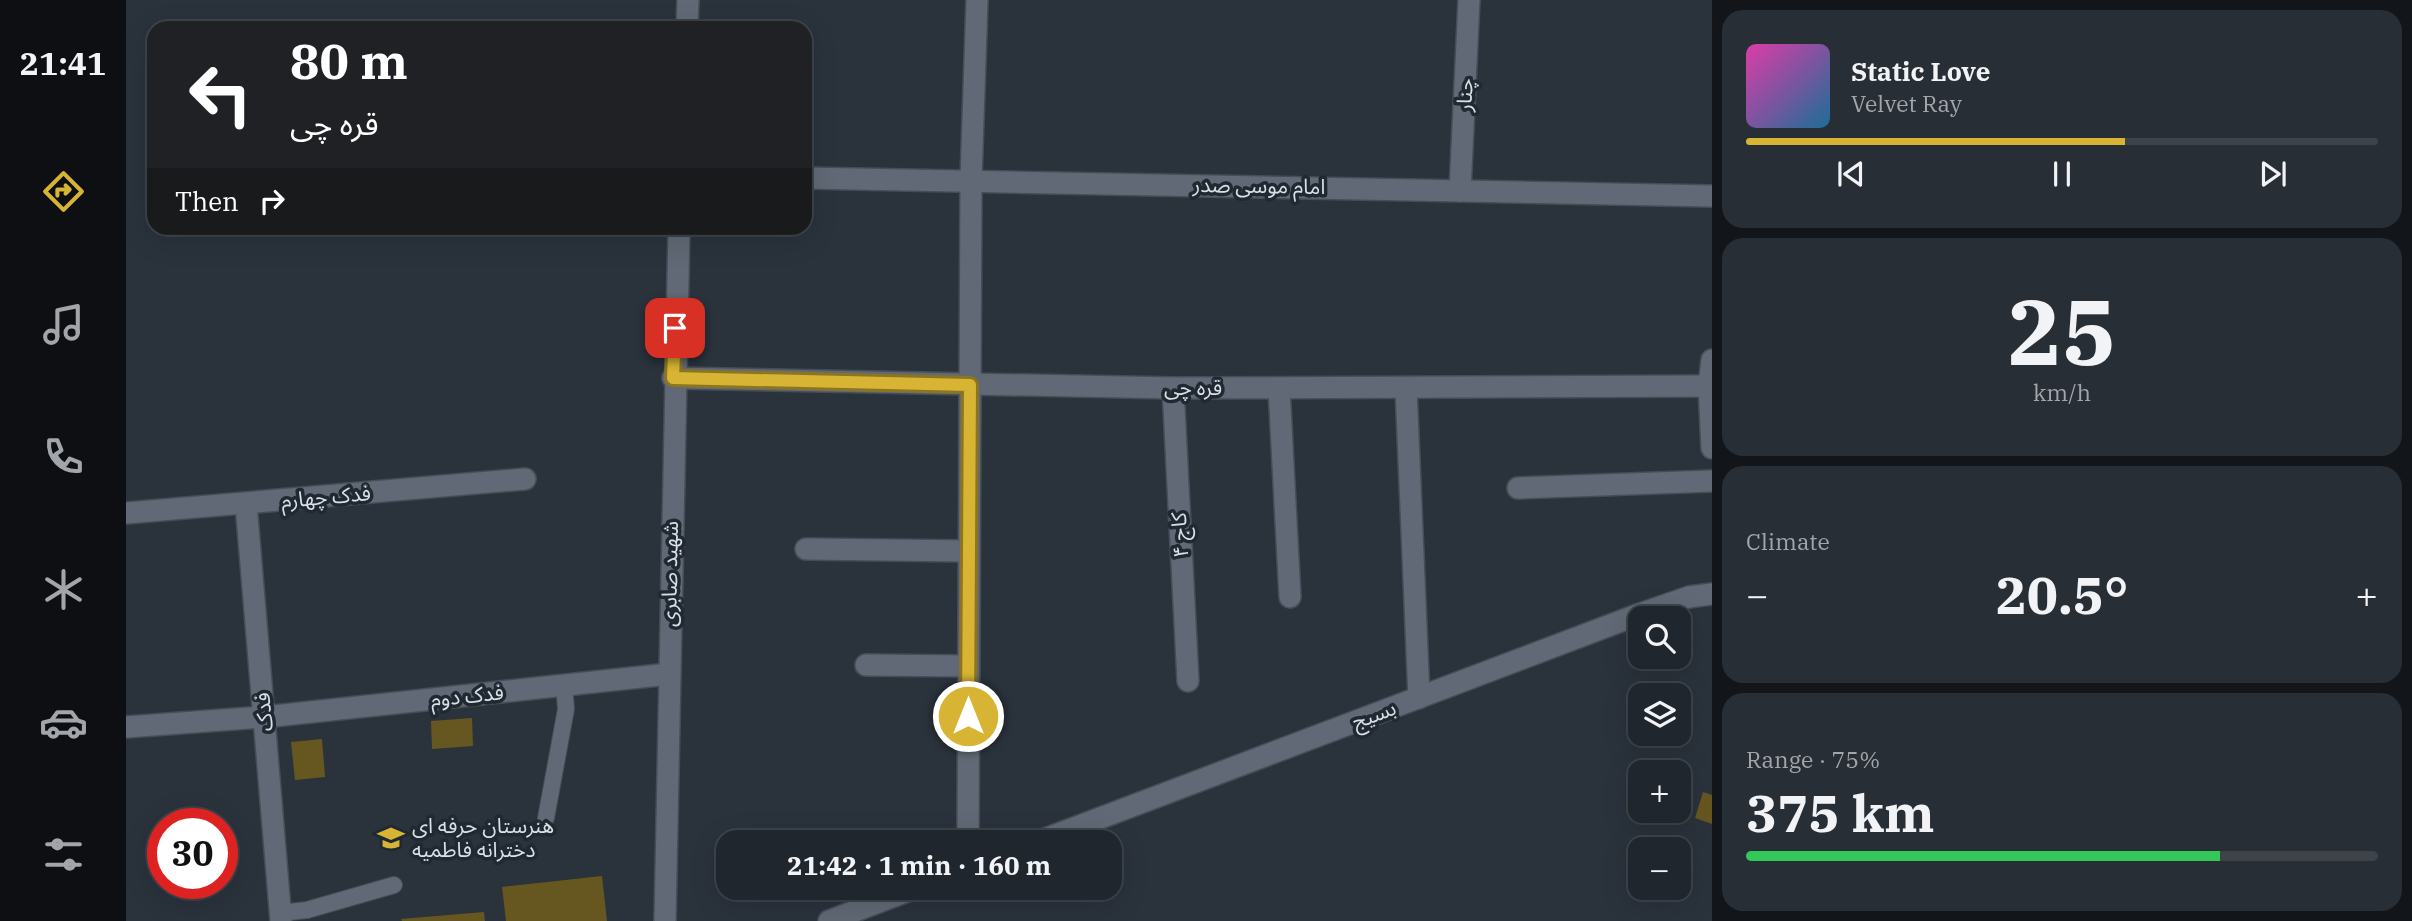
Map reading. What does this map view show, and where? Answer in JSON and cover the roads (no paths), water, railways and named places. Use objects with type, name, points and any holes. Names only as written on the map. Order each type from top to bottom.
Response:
[{"type":"street","points":[[687,21],[688,0]]},
{"type":"street","points":[[968,830],[971,180],[977,0]]},
{"type":"street","name":"چنار","points":[[1460,191],[1469,0]]},
{"type":"street","name":"امام موسی صدر","points":[[812,178],[1712,196]]},
{"type":"street","name":"شهید صابری","points":[[665,921],[673,378],[678,235]]},
{"type":"street","points":[[1712,360],[1712,448]]},
{"type":"street","name":"قره چی","points":[[673,378],[1172,388],[1710,386]]},
{"type":"street","name":"کاج ۴","points":[[1172,388],[1188,681]]},
{"type":"street","points":[[1279,388],[1290,597]]},
{"type":"street","points":[[1406,388],[1419,698]]},
{"type":"street","name":"فدک چهارم","points":[[126,513],[526,480]]},
{"type":"street","points":[[1518,488],[1712,481]]},
{"type":"street","name":"فدک","points":[[246,504],[281,917]]},
{"type":"street","points":[[806,549],[969,551]]},
{"type":"street","name":"بسیج","points":[[1069,830],[1676,601],[1712,594]]},
{"type":"street","points":[[866,665],[968,666]]},
{"type":"street","name":"فدک دوم","points":[[126,727],[264,717],[669,674]]},
{"type":"street","points":[[828,921],[884,900]]},
{"type":"lane","points":[[546,818],[566,709],[564,685]]},
{"type":"lane","points":[[281,917],[394,885]]},
{"type":"place","name":"هنرستان حرفه ای دخترانه فاطمیه","points":[[391,838]]}]
